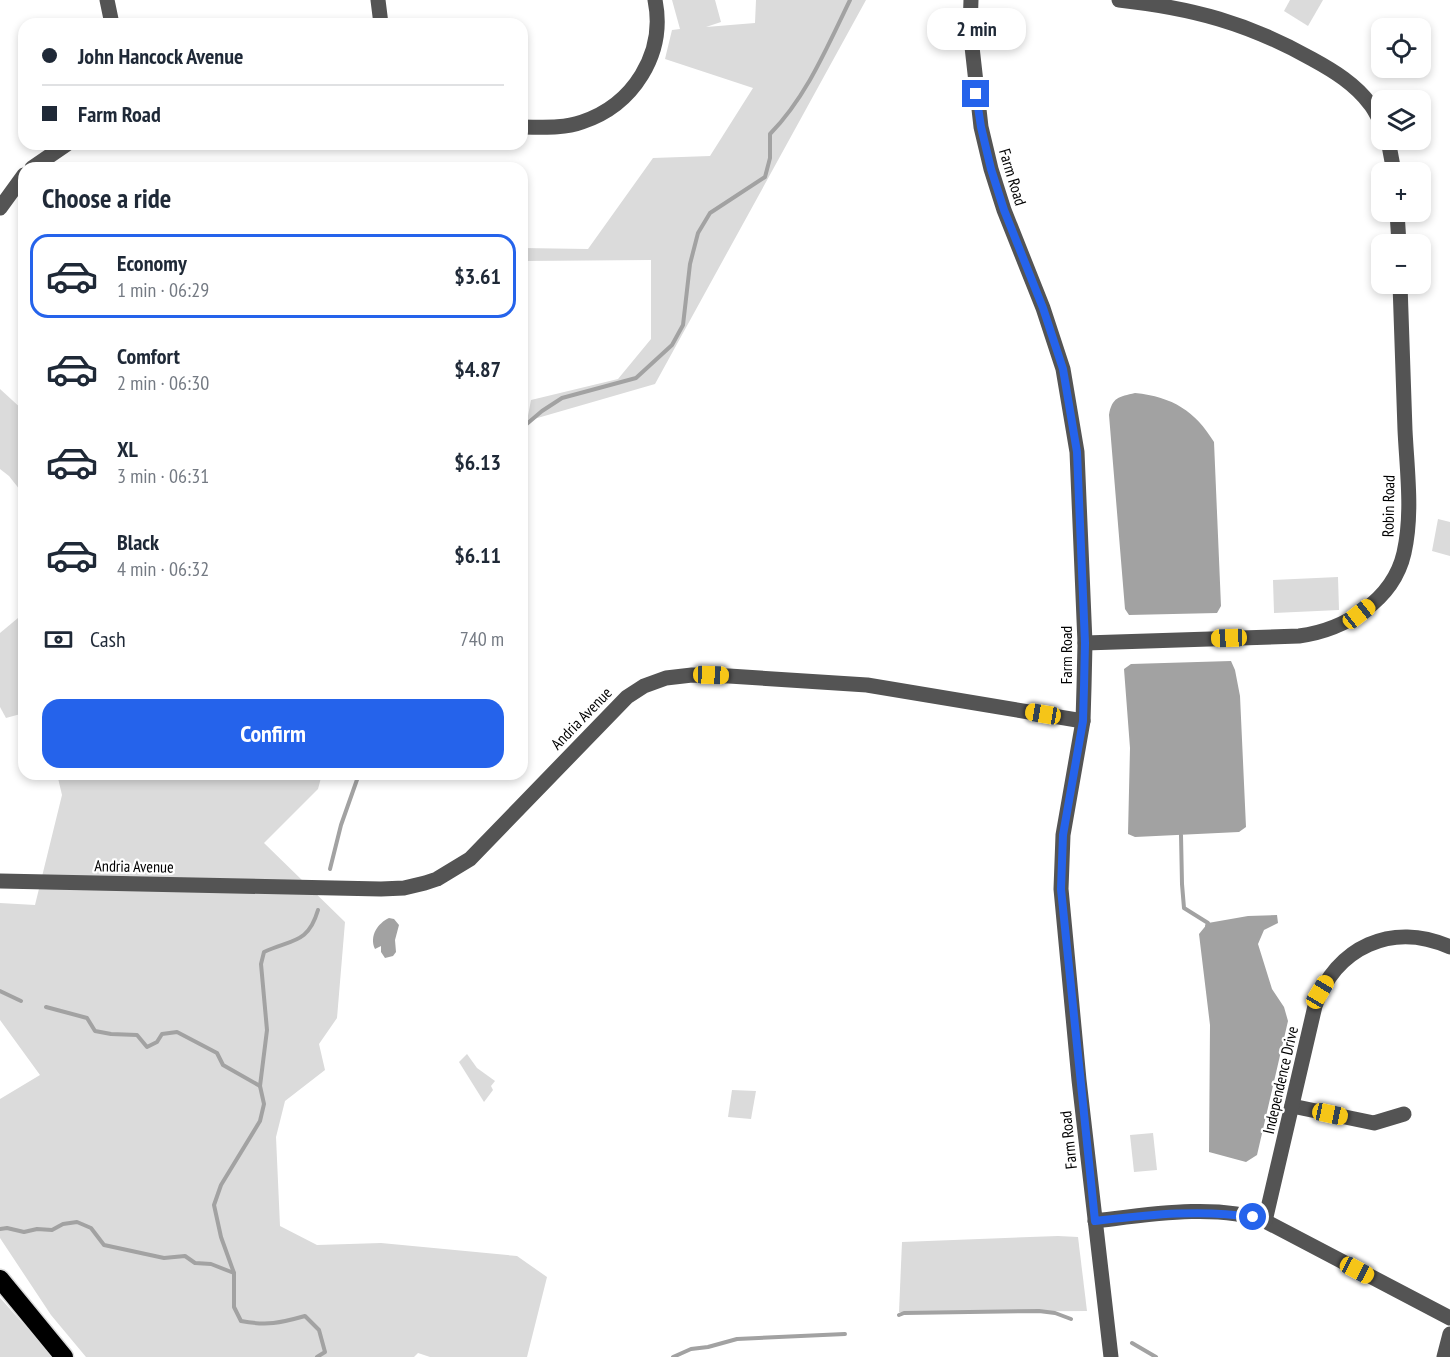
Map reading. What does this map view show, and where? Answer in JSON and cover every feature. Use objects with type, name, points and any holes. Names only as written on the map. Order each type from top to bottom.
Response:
[{"type":"highway","points":[[0,1279],[63,1357]]},
{"type":"street","points":[[107,0],[111,18]]},
{"type":"street","points":[[378,0],[380,18]]},
{"type":"street","points":[[528,127],[562,127],[580,123],[621,101],[642,77],[650,61],[658,27],[655,0]]},
{"type":"street","name":"Farm Road","points":[[971,0],[970,29],[981,127],[1004,210],[1043,308],[1063,369],[1077,452],[1085,643],[1083,721],[1063,835],[1061,889],[1110,1357]]},
{"type":"street","points":[[1119,0],[1162,5],[1230,21],[1290,47],[1350,82],[1371,105]]},
{"type":"street","points":[[41,162],[58,150]]},
{"type":"street","points":[[0,207],[18,183]]},
{"type":"street","name":"Robin Road","points":[[1085,643],[1315,634],[1341,625],[1373,603],[1395,574],[1403,556],[1409,516],[1400,294]]},
{"type":"street","name":"Andria Avenue","points":[[0,882],[381,889],[425,884],[470,859],[627,697],[651,682],[680,675],[729,676],[867,686],[1083,721]]},
{"type":"street","name":"Independence Drive","points":[[1265,1221],[1320,992],[1339,965],[1360,949],[1385,938],[1416,937],[1450,947]]},
{"type":"street","points":[[1292,1106],[1374,1124],[1404,1114]]},
{"type":"street","points":[[1095,1221],[1169,1213],[1236,1214],[1253,1217],[1265,1221],[1450,1318]]},
{"type":"street","points":[[1444,1357],[1450,1334]]},
{"type":"shaded area","points":[[672,0],[715,0],[721,22],[706,27],[755,23],[756,0],[866,0],[655,384],[528,421],[531,400],[618,379],[651,339],[651,260],[528,261],[528,248],[588,249],[653,158],[710,156],[753,88],[665,59],[672,30],[680,29]]},
{"type":"shaded area","points":[[1290,0],[1323,0],[1308,26],[1284,11]]},
{"type":"shaded area","points":[[0,389],[18,406],[18,487],[0,469]]},
{"type":"shaded area","points":[[1135,393],[1161,398],[1182,407],[1199,422],[1214,442],[1221,606],[1217,613],[1129,615],[1125,609],[1109,415],[1114,401]]},
{"type":"shaded area","points":[[1438,519],[1450,522],[1450,556],[1432,551]]},
{"type":"shaded area","points":[[1338,577],[1339,610],[1274,613],[1273,580]]},
{"type":"shaded area","points":[[18,618],[18,715],[6,718],[0,707],[0,633]]},
{"type":"shaded area","points":[[1231,661],[1240,696],[1246,827],[1239,832],[1135,837],[1128,834],[1130,748],[1124,669],[1131,664]]},
{"type":"shaded area","points":[[58,780],[320,780],[318,789],[264,843],[345,922],[337,1018],[319,1044],[325,1070],[285,1101],[276,1137],[280,1226],[317,1245],[381,1243],[517,1256],[547,1277],[527,1357],[430,1357],[418,1353],[414,1357],[86,1357],[51,1315],[0,1238],[0,1099],[40,1075],[0,1020],[0,903],[35,905],[62,795]]},
{"type":"shaded area","points":[[1277,915],[1278,923],[1264,930],[1258,944],[1272,989],[1284,1007],[1288,1021],[1257,1155],[1246,1162],[1209,1152],[1210,1025],[1199,934],[1208,923],[1248,916]]},
{"type":"shaded area","points":[[389,918],[394,919],[399,925],[395,940],[396,952],[393,956],[385,958],[381,952],[381,946],[375,949],[373,939],[381,923]]},
{"type":"shaded area","points":[[467,1054],[477,1068],[495,1081],[491,1086],[493,1090],[484,1102],[459,1062]]},
{"type":"shaded area","points":[[732,1090],[756,1091],[751,1119],[728,1117]]},
{"type":"shaded area","points":[[1153,1133],[1157,1170],[1134,1172],[1130,1135]]},
{"type":"shaded area","points":[[1078,1237],[1087,1311],[899,1312],[902,1242]]},
{"type":"shaded area","points":[[0,1298],[2,1300],[53,1357],[0,1357]]},
{"type":"waterway","points":[[528,423],[562,398],[636,378],[672,345],[683,325],[690,264],[698,233],[710,213],[765,177],[770,158],[770,134],[806,87],[850,0]]},
{"type":"waterway","points":[[330,869],[341,825],[357,780]]},
{"type":"waterway","points":[[1181,835],[1184,908],[1208,923],[1207,926]]},
{"type":"waterway","points":[[317,1357],[325,1352],[319,1330],[305,1316],[273,1323],[241,1321],[234,1307],[234,1273],[221,1237],[214,1205],[221,1185],[260,1121],[264,1104],[260,1086],[267,1030],[261,964],[264,952],[304,935],[314,921],[318,910]]},
{"type":"waterway","points":[[0,991],[21,1001]]},
{"type":"waterway","points":[[46,1007],[87,1018],[95,1031],[137,1035],[147,1047],[157,1042],[162,1034],[177,1032],[217,1053],[223,1065],[260,1086]]},
{"type":"waterway","points":[[0,1229],[7,1228],[24,1232],[37,1229],[52,1230],[63,1224],[77,1222],[91,1228],[104,1245],[164,1258],[185,1256],[195,1263],[211,1264],[234,1273]]},
{"type":"waterway","points":[[899,1315],[904,1313],[1039,1311],[1055,1313],[1071,1319]]},
{"type":"waterway","points":[[673,1357],[691,1349],[737,1339],[845,1334]]},
{"type":"waterway","points":[[1132,1343],[1156,1357]]},
{"type":"route","points":[[976,94],[991,169],[1004,210],[1029,269],[1063,369],[1077,452],[1085,643],[1083,721],[1063,835],[1061,889],[1095,1221],[1169,1213],[1236,1214],[1253,1217]]}]
